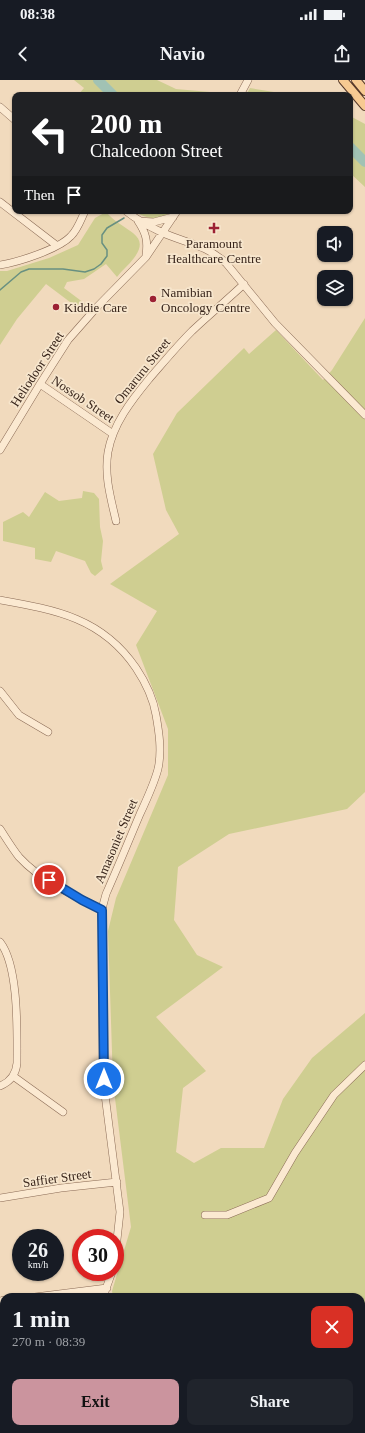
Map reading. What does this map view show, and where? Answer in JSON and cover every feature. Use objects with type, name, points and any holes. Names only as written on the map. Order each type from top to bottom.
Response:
[{"type":"main road","points":[[343,80],[365,106]]},
{"type":"main road","points":[[356,80],[365,91]]},
{"type":"street","points":[[242,92],[248,80]]},
{"type":"street","points":[[0,106],[12,117]]},
{"type":"street","points":[[0,202],[12,211]]},
{"type":"street","points":[[16,214],[56,245]]},
{"type":"street","points":[[0,265],[24,260],[63,243],[75,231],[84,214]]},
{"type":"street","points":[[130,214],[138,221],[144,229],[147,238],[146,257]]},
{"type":"street","points":[[138,221],[154,222],[175,214]]},
{"type":"street","name":"Heliodoor Street","points":[[0,450],[68,340],[88,316],[146,257],[175,214]]},
{"type":"street","points":[[138,221],[162,232],[195,243],[214,253],[226,263],[275,323],[365,415]]},
{"type":"street","name":"Omaruru Street","points":[[116,521],[107,474],[108,452],[113,434],[120,419],[128,406],[162,364],[193,331],[244,284]]},
{"type":"street","name":"Nossob Street","points":[[40,384],[113,434]]},
{"type":"street","name":"Amasoniet Street","points":[[0,600],[53,610],[72,616],[100,630],[121,648],[131,660],[149,690],[154,706],[160,745],[158,769],[152,787],[106,894],[102,910],[104,1079],[117,1182],[120,1221],[119,1229]]},
{"type":"street","points":[[0,691],[19,714],[48,732]]},
{"type":"street","points":[[0,829],[16,852],[29,866],[56,885],[102,910]]},
{"type":"street","points":[[0,942],[9,961],[14,985],[17,1063],[17,1069],[14,1076],[8,1082],[0,1086]]},
{"type":"street","points":[[205,1216],[227,1215],[269,1198],[295,1152],[334,1095],[365,1065]]},
{"type":"street","points":[[14,1076],[62,1112]]},
{"type":"street","name":"Saffier Street","points":[[0,1198],[61,1188],[117,1182]]},
{"type":"street","points":[[104,1293],[109,1281]]},
{"type":"street","points":[[67,1293],[106,1288]]},
{"type":"shaded area","points":[[74,80],[157,80],[176,89],[210,92],[81,92],[84,88]]},
{"type":"shaded area","points":[[250,88],[274,92],[248,92]]},
{"type":"shaded area","points":[[353,118],[365,124],[365,187],[353,176]]},
{"type":"shaded area","points":[[102,214],[108,214],[138,238],[140,246],[132,261],[117,277],[106,264],[84,279],[67,282],[64,288],[88,306],[82,311],[46,284],[17,319],[0,345],[0,271],[7,271],[49,258],[78,245],[95,218]]},
{"type":"shaded area","points":[[140,214],[167,214],[163,217],[156,218]]},
{"type":"shaded area","points":[[365,318],[365,792],[347,809],[229,834],[178,867],[174,920],[197,955],[223,967],[156,1017],[206,1071],[183,1088],[176,1152],[194,1163],[221,1148],[264,1148],[283,1099],[312,1058],[365,1013],[365,1293],[112,1293],[115,1281],[124,1281],[124,1251],[131,1227],[113,1082],[108,931],[116,898],[168,775],[168,729],[136,645],[157,611],[110,584],[179,534],[166,510],[153,454],[177,413],[244,348],[249,354],[276,330],[323,380],[332,370]]},
{"type":"shaded area","points":[[83,491],[94,493],[99,499],[100,527],[103,541],[101,561],[103,569],[95,576],[91,573],[85,561],[56,551],[51,562],[35,559],[35,548],[3,541],[3,522],[23,512],[29,517],[45,492],[59,501],[82,498]]},
{"type":"waterway","points":[[98,80],[110,92]]},
{"type":"waterway","points":[[353,150],[365,162]]},
{"type":"waterway","points":[[0,290],[21,272],[29,269],[63,269],[85,272],[94,269],[101,264],[107,256],[107,250],[102,243],[102,235],[107,228],[124,218]]},
{"type":"place","name":"Paramount Healthcare Centre","points":[[214,228]]},
{"type":"place","name":"Namibian Oncology Centre","points":[[153,299]]},
{"type":"place","name":"Kiddie Care","points":[[56,307]]},
{"type":"route","points":[[49,880],[102,910],[104,1079]]}]
